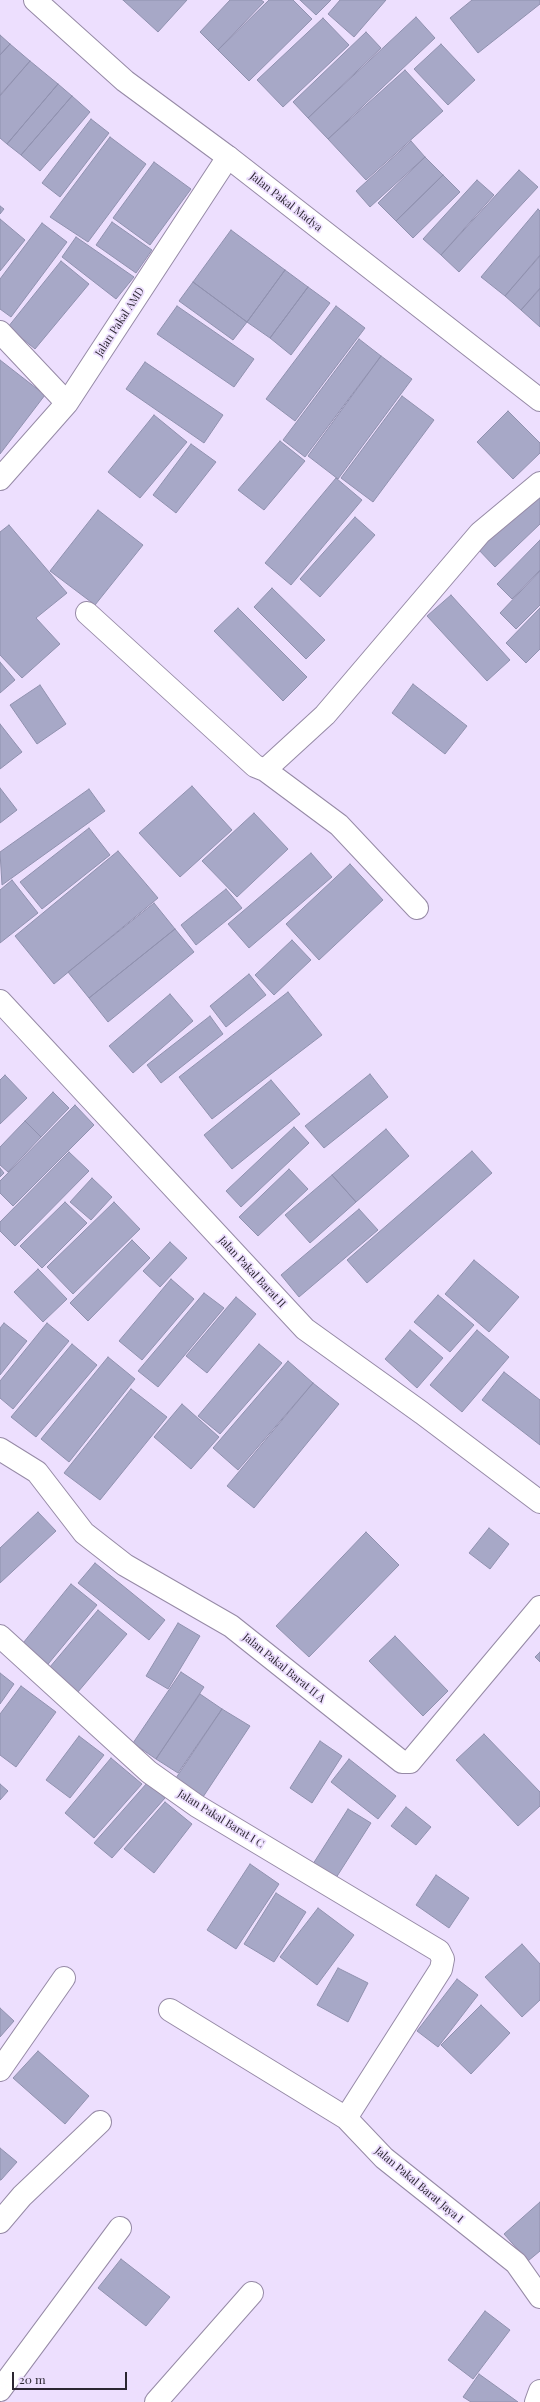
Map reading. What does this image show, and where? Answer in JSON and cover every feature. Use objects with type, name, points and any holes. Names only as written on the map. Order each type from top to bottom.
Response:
[{"type":"street","name":"Jalan Pakal Madya","points":[[34,0],[125,81],[228,157],[540,400]]},
{"type":"street","name":"Jalan Pakal AMD","points":[[0,479],[67,403],[228,157]]},
{"type":"street","points":[[0,332],[67,403]]},
{"type":"street","points":[[265,770],[325,715],[480,533],[540,483]]},
{"type":"street","points":[[87,613],[250,762],[265,770],[339,825],[416,908]]},
{"type":"street","name":"Jalan Pakal Barat II","points":[[0,1001],[305,1329],[422,1413],[540,1502]]},
{"type":"street","name":"Jalan Pakal Barat II A","points":[[0,1449],[37,1472],[84,1533],[124,1565],[231,1626],[402,1762],[410,1762],[540,1607]]},
{"type":"street","name":"Jalan Pakal Barat I C","points":[[0,1636],[149,1772],[197,1806],[439,1951],[443,1958],[441,1969],[346,2118]]},
{"type":"street","points":[[0,2070],[64,1978]]},
{"type":"street","name":"Jalan Pakal Barat Jaya I","points":[[170,2010],[346,2118],[384,2158],[516,2263],[540,2296]]},
{"type":"street","points":[[0,2222],[22,2196],[100,2122]]},
{"type":"street","points":[[0,2390],[120,2228]]},
{"type":"street","points":[[156,2402],[252,2293]]},
{"type":"street","points":[[536,2402],[540,2391]]},
{"type":"building","points":[[123,0],[187,0],[158,32]]},
{"type":"building","points":[[230,0],[261,0],[264,2],[218,50],[200,32]]},
{"type":"building","points":[[269,0],[293,0],[312,19],[249,81],[218,50]]},
{"type":"building","points":[[300,0],[331,0],[316,15]]},
{"type":"building","points":[[340,0],[386,0],[354,37],[328,14]]},
{"type":"building","points":[[472,0],[540,0],[540,4],[478,53],[450,18]]},
{"type":"building","points":[[416,17],[435,38],[328,139],[308,118]]},
{"type":"building","points":[[323,18],[349,45],[283,107],[257,80]]},
{"type":"building","points":[[366,32],[381,48],[308,118],[293,102]]},
{"type":"building","points":[[0,35],[10,44],[0,55]]},
{"type":"building","points":[[10,44],[30,61],[0,95],[0,55]]},
{"type":"building","points":[[441,44],[475,80],[448,105],[414,69]]},
{"type":"building","points":[[30,61],[58,84],[7,144],[0,138],[0,96]]},
{"type":"building","points":[[405,70],[443,111],[366,180],[328,139]]},
{"type":"building","points":[[58,84],[72,96],[21,155],[7,144]]},
{"type":"building","points":[[72,96],[90,112],[40,171],[21,155]]},
{"type":"building","points":[[91,119],[109,133],[60,197],[42,183]]},
{"type":"building","points":[[110,137],[146,164],[88,242],[50,217]]},
{"type":"building","points":[[411,141],[425,157],[370,207],[356,191]]},
{"type":"building","points":[[425,157],[443,175],[396,221],[378,203]]},
{"type":"building","points":[[154,162],[191,189],[150,245],[113,218]]},
{"type":"building","points":[[519,170],[538,187],[459,272],[441,255]]},
{"type":"building","points":[[443,175],[460,192],[413,238],[396,221]]},
{"type":"building","points":[[477,180],[494,195],[441,255],[423,239]]},
{"type":"building","points":[[0,206],[4,209],[0,214]]},
{"type":"building","points":[[538,209],[540,211],[540,255],[505,296],[481,277]]},
{"type":"building","points":[[0,219],[25,240],[0,271]]},
{"type":"building","points":[[112,222],[152,250],[136,273],[96,245]]},
{"type":"building","points":[[42,223],[67,242],[11,317],[0,309],[0,279]]},
{"type":"building","points":[[231,230],[285,270],[247,322],[193,282]]},
{"type":"building","points":[[76,237],[134,277],[116,299],[62,257]]},
{"type":"building","points":[[540,256],[540,288],[521,310],[505,296]]},
{"type":"building","points":[[61,261],[89,284],[35,349],[8,327]]},
{"type":"building","points":[[285,270],[308,287],[270,338],[247,322]]},
{"type":"building","points":[[193,282],[247,322],[233,340],[179,301]]},
{"type":"building","points":[[308,287],[330,303],[291,355],[270,338]]},
{"type":"building","points":[[540,289],[540,327],[521,310]]},
{"type":"building","points":[[177,306],[254,359],[234,387],[157,334]]},
{"type":"building","points":[[336,306],[365,328],[295,421],[266,399]]},
{"type":"building","points":[[359,339],[381,356],[305,457],[283,440]]},
{"type":"building","points":[[381,356],[412,379],[338,479],[308,456]]},
{"type":"building","points":[[0,360],[45,395],[0,454]]},
{"type":"building","points":[[145,362],[223,415],[204,443],[126,389]]},
{"type":"building","points":[[402,396],[434,420],[373,502],[341,478]]},
{"type":"building","points":[[508,411],[540,443],[540,453],[513,479],[477,442]]},
{"type":"building","points":[[154,415],[187,442],[140,498],[108,472]]},
{"type":"building","points":[[280,441],[305,461],[264,510],[238,490]]},
{"type":"building","points":[[191,444],[216,462],[176,513],[153,495]]},
{"type":"building","points":[[336,478],[362,500],[291,585],[265,563]]},
{"type":"building","points":[[540,496],[540,524],[495,567],[477,548]]},
{"type":"building","points":[[98,510],[143,545],[95,605],[50,571]]},
{"type":"building","points":[[355,517],[375,535],[320,597],[300,579]]},
{"type":"building","points":[[9,525],[67,593],[36,618],[60,644],[22,678],[0,655],[0,532]]},
{"type":"building","points":[[540,540],[540,570],[512,599],[497,584]]},
{"type":"building","points":[[540,571],[540,605],[516,629],[500,613]]},
{"type":"building","points":[[272,588],[325,640],[306,659],[254,607]]},
{"type":"building","points":[[451,595],[510,660],[487,681],[427,616]]},
{"type":"building","points":[[238,608],[307,677],[283,701],[214,631]]},
{"type":"building","points":[[540,608],[540,649],[526,663],[506,643]]},
{"type":"building","points":[[0,662],[15,680],[0,693]]},
{"type":"building","points":[[413,684],[467,726],[445,754],[392,713]]},
{"type":"building","points":[[40,685],[66,724],[37,744],[10,705]]},
{"type":"building","points":[[0,724],[22,752],[0,769]]},
{"type":"building","points":[[192,786],[232,830],[180,877],[139,833]]},
{"type":"building","points":[[0,788],[17,810],[0,823]]},
{"type":"building","points":[[89,789],[105,811],[2,885],[0,852]]},
{"type":"building","points":[[254,813],[288,849],[237,897],[202,861]]},
{"type":"building","points":[[89,828],[110,855],[42,909],[20,882]]},
{"type":"building","points":[[118,851],[158,898],[54,984],[15,936]]},
{"type":"building","points":[[311,853],[332,877],[249,948],[228,924]]},
{"type":"building","points":[[350,864],[383,900],[319,960],[286,924]]},
{"type":"building","points":[[12,880],[38,913],[0,943],[0,890]]},
{"type":"building","points":[[226,889],[242,908],[196,945],[181,925]]},
{"type":"building","points":[[154,903],[175,929],[89,998],[68,972]]},
{"type":"building","points":[[175,929],[194,952],[108,1022],[89,998]]},
{"type":"building","points":[[292,940],[311,960],[274,995],[255,975]]},
{"type":"building","points":[[249,974],[266,995],[226,1027],[210,1006]]},
{"type":"building","points":[[288,992],[322,1035],[212,1119],[179,1077]]},
{"type":"building","points":[[170,994],[193,1021],[133,1073],[109,1046]]},
{"type":"building","points":[[210,1016],[223,1034],[161,1083],[147,1065]]},
{"type":"building","points":[[370,1074],[388,1097],[324,1148],[305,1126]]},
{"type":"building","points":[[5,1075],[27,1098],[0,1124],[0,1080]]},
{"type":"building","points":[[271,1080],[300,1114],[232,1169],[204,1135]]},
{"type":"building","points":[[53,1092],[69,1108],[41,1137],[25,1121]]},
{"type":"building","points":[[75,1105],[94,1125],[13,1206],[0,1193],[0,1181]]},
{"type":"building","points":[[25,1121],[41,1137],[8,1172],[0,1165],[0,1147]]},
{"type":"building","points":[[294,1127],[309,1143],[241,1207],[226,1191]]},
{"type":"building","points":[[386,1129],[409,1156],[356,1202],[332,1175]]},
{"type":"building","points":[[472,1151],[492,1173],[367,1283],[347,1260]]},
{"type":"building","points":[[69,1152],[89,1171],[15,1246],[0,1231],[0,1222]]},
{"type":"building","points":[[0,1168],[4,1173],[0,1177]]},
{"type":"building","points":[[289,1169],[308,1189],[258,1236],[239,1217]]},
{"type":"building","points":[[332,1175],[356,1202],[310,1243],[285,1215]]},
{"type":"building","points":[[92,1178],[112,1197],[91,1220],[70,1202]]},
{"type":"building","points":[[65,1202],[87,1223],[42,1268],[20,1246]]},
{"type":"building","points":[[114,1202],[140,1229],[73,1294],[47,1267]]},
{"type":"building","points":[[359,1209],[378,1230],[299,1297],[281,1275]]},
{"type":"building","points":[[132,1240],[150,1258],[88,1321],[70,1303]]},
{"type":"building","points":[[170,1242],[187,1258],[160,1287],[143,1271]]},
{"type":"building","points":[[474,1260],[519,1297],[489,1332],[445,1294]]},
{"type":"building","points":[[38,1269],[67,1299],[43,1322],[14,1292]]},
{"type":"building","points":[[171,1279],[194,1299],[142,1360],[119,1341]]},
{"type":"building","points":[[204,1293],[224,1308],[158,1387],[138,1371]]},
{"type":"building","points":[[438,1295],[474,1325],[450,1352],[414,1322]]},
{"type":"building","points":[[236,1297],[256,1314],[207,1373],[186,1356]]},
{"type":"building","points":[[4,1323],[27,1341],[0,1375],[0,1328]]},
{"type":"building","points":[[47,1323],[69,1341],[13,1409],[0,1398],[0,1381]]},
{"type":"building","points":[[410,1330],[443,1358],[417,1388],[385,1359]]},
{"type":"building","points":[[477,1330],[509,1357],[462,1412],[430,1385]]},
{"type":"building","points":[[72,1344],[97,1365],[36,1437],[11,1417]]},
{"type":"building","points":[[259,1344],[282,1363],[220,1434],[198,1416]]},
{"type":"building","points":[[108,1357],[135,1379],[69,1462],[41,1439]]},
{"type":"building","points":[[288,1361],[313,1383],[238,1470],[213,1448]]},
{"type":"building","points":[[504,1372],[540,1400],[540,1445],[482,1400]]},
{"type":"building","points":[[313,1383],[339,1404],[254,1508],[227,1486]]},
{"type":"building","points":[[131,1389],[167,1417],[100,1500],[64,1473]]},
{"type":"building","points":[[182,1404],[219,1437],[191,1469],[154,1437]]},
{"type":"building","points":[[38,1512],[56,1531],[0,1583],[0,1548]]},
{"type":"building","points":[[489,1528],[509,1544],[490,1569],[469,1553]]},
{"type":"building","points":[[366,1532],[399,1565],[309,1657],[276,1626]]},
{"type":"building","points":[[95,1563],[165,1620],[149,1640],[78,1583]]},
{"type":"building","points":[[71,1584],[97,1605],[44,1669],[19,1648]]},
{"type":"building","points":[[98,1610],[127,1634],[72,1699],[44,1674]]},
{"type":"building","points":[[178,1623],[200,1636],[168,1689],[146,1676]]},
{"type":"building","points":[[395,1636],[448,1691],[423,1716],[369,1661]]},
{"type":"building","points":[[540,1652],[540,1662],[535,1657]]},
{"type":"building","points":[[181,1672],[204,1687],[156,1759],[133,1743]]},
{"type":"building","points":[[0,1673],[14,1684],[0,1704]]},
{"type":"building","points":[[21,1686],[56,1712],[16,1767],[0,1755],[0,1714]]},
{"type":"building","points":[[200,1694],[222,1709],[178,1773],[156,1759]]},
{"type":"building","points":[[222,1709],[250,1726],[203,1797],[176,1778]]},
{"type":"building","points":[[484,1734],[540,1792],[540,1806],[518,1826],[456,1760]]},
{"type":"building","points":[[79,1736],[104,1755],[70,1798],[46,1780]]},
{"type":"building","points":[[320,1741],[342,1756],[312,1803],[290,1788]]},
{"type":"building","points":[[111,1758],[142,1784],[94,1838],[65,1813]]},
{"type":"building","points":[[349,1759],[396,1796],[378,1819],[331,1782]]},
{"type":"building","points":[[147,1783],[165,1798],[112,1858],[94,1843]]},
{"type":"building","points":[[0,1784],[8,1791],[0,1800]]},
{"type":"building","points":[[165,1802],[192,1824],[154,1873],[124,1849]]},
{"type":"building","points":[[406,1807],[431,1827],[416,1845],[391,1826]]},
{"type":"building","points":[[348,1809],[371,1823],[334,1881],[311,1867]]},
{"type":"building","points":[[250,1864],[279,1884],[236,1949],[207,1930]]},
{"type":"building","points":[[436,1875],[469,1898],[449,1928],[416,1905]]},
{"type":"building","points":[[276,1893],[306,1912],[274,1962],[244,1944]]},
{"type":"building","points":[[318,1908],[354,1935],[317,1985],[280,1957]]},
{"type":"building","points":[[522,1944],[540,1964],[540,2000],[522,2017],[485,1977]]},
{"type":"building","points":[[338,1968],[368,1983],[348,2022],[317,2005]]},
{"type":"building","points":[[457,1979],[478,1995],[438,2047],[417,2031]]},
{"type":"building","points":[[481,2005],[510,2033],[471,2074],[441,2045]]},
{"type":"building","points":[[0,2008],[14,2021],[0,2037]]},
{"type":"building","points":[[38,2051],[89,2096],[65,2124],[13,2078]]},
{"type":"building","points":[[0,2148],[17,2162],[1,2180],[0,2180]]},
{"type":"building","points":[[540,2202],[540,2251],[528,2261],[504,2234]]},
{"type":"building","points":[[121,2259],[170,2297],[146,2326],[98,2288]]},
{"type":"building","points":[[485,2311],[510,2330],[473,2379],[448,2360]]},
{"type":"building","points":[[479,2374],[518,2402],[471,2402],[463,2397]]}]
